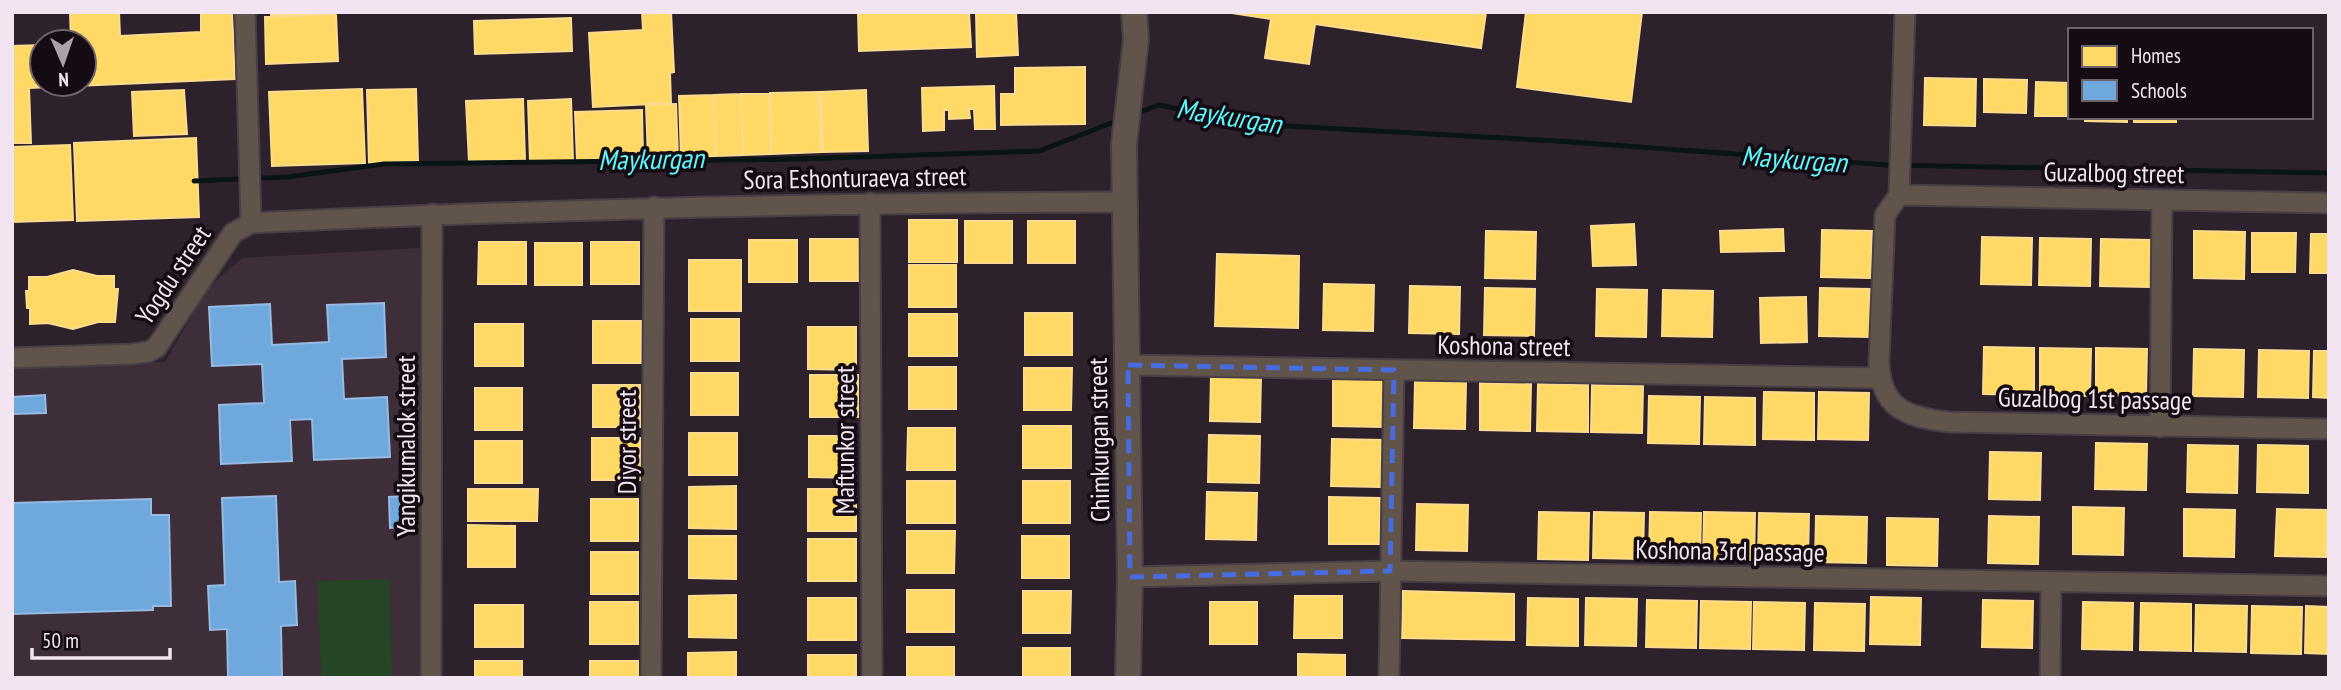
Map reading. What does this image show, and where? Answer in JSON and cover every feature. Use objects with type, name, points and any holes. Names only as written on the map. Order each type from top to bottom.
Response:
[{"type":"street","points":[[245,12],[251,223]]},
{"type":"street","points":[[1134,12],[1136,39]]},
{"type":"street","points":[[1136,39],[1150,12]]},
{"type":"street","points":[[1879,379],[1885,215],[1899,195],[1905,12]]},
{"type":"street","name":"Chimkurgan street","points":[[1128,678],[1130,577],[1124,202],[1127,114],[1136,39]]},
{"type":"street","name":"Guzalbog street","points":[[1899,195],[2329,203]]},
{"type":"street","points":[[2160,426],[2162,200]]},
{"type":"street","name":"Sora Eshonturaeva street","points":[[251,223],[654,207],[1124,202]]},
{"type":"street","name":"Maftunkor street","points":[[870,203],[872,678]]},
{"type":"street","name":"Diyor street","points":[[651,678],[654,207]]},
{"type":"street","name":"Yangikumalok street","points":[[431,678],[432,214]]},
{"type":"street","name":"Yogdu street","points":[[12,358],[132,354],[156,348],[233,233],[251,223]]},
{"type":"street","name":"Koshona street","points":[[1128,365],[1879,379]]},
{"type":"street","points":[[1389,678],[1394,370]]},
{"type":"street","name":"Guzalbog 1st passage","points":[[1879,379],[1886,396],[1896,407],[1923,418],[1949,422],[2329,429]]},
{"type":"street","name":"Koshona 3rd passage","points":[[1130,577],[1390,571],[2329,586]]},
{"type":"street","points":[[2050,678],[2052,583]]},
{"type":"highlighted area","points":[[1128,365],[1394,370],[1390,571],[1130,577]]},
{"type":"shaded area","points":[[420,248],[420,678],[12,678],[12,364],[165,362],[207,289],[242,258]]},
{"type":"green space","points":[[390,579],[392,678],[321,678],[318,581]]},
{"type":"building: Homes","points":[[70,12],[119,12],[120,36],[201,32],[201,12],[232,12],[235,79],[98,85],[98,28],[71,28]]},
{"type":"building: Homes","points":[[271,12],[336,12],[336,13],[271,15]]},
{"type":"building: Homes","points":[[642,12],[671,12],[674,72],[670,73],[671,103],[593,107],[589,33],[643,30]]},
{"type":"building: Homes","points":[[858,12],[969,12],[971,47],[859,51]]},
{"type":"building: Homes","points":[[976,12],[1016,12],[1018,55],[977,57]]},
{"type":"building: Homes","points":[[1225,12],[1486,12],[1481,48],[1315,24],[1309,64],[1265,58],[1271,19]]},
{"type":"building: Homes","points":[[1526,12],[1642,12],[1631,102],[1517,87]]},
{"type":"building: Homes","points":[[336,14],[338,61],[266,64],[265,17]]},
{"type":"building: Homes","points":[[571,18],[572,51],[475,54],[474,21]]},
{"type":"building: Homes","points":[[28,45],[31,143],[12,143],[12,46]]},
{"type":"building: Homes","points":[[1085,67],[1085,124],[1001,125],[1001,94],[1015,94],[1015,68]]},
{"type":"building: Homes","points":[[1925,78],[1976,79],[1975,126],[1924,125]]},
{"type":"building: Homes","points":[[1984,79],[2027,80],[2026,113],[1984,112]]},
{"type":"building: Homes","points":[[2036,82],[2068,83],[2068,116],[2035,116]]},
{"type":"building: Homes","points":[[994,86],[995,129],[975,129],[974,109],[969,109],[970,118],[949,119],[949,110],[944,110],[944,130],[923,131],[922,88]]},
{"type":"building: Homes","points":[[362,89],[365,163],[272,166],[269,92]]},
{"type":"building: Homes","points":[[416,89],[418,161],[369,163],[367,90]]},
{"type":"building: Homes","points":[[184,90],[187,134],[134,136],[132,92]]},
{"type":"building: Homes","points":[[866,90],[868,151],[823,152],[821,92]]},
{"type":"building: Homes","points":[[819,92],[821,152],[772,154],[770,93]]},
{"type":"building: Homes","points":[[741,94],[769,94],[771,154],[743,155]]},
{"type":"building: Homes","points":[[741,94],[743,155],[715,156],[714,95]]},
{"type":"building: Homes","points":[[714,95],[715,156],[681,157],[679,96]]},
{"type":"building: Homes","points":[[523,99],[525,160],[469,162],[466,101]]},
{"type":"building: Homes","points":[[571,99],[573,160],[530,161],[528,101]]},
{"type":"building: Homes","points":[[676,104],[678,157],[648,158],[646,105]]},
{"type":"building: Homes","points":[[642,110],[643,158],[577,161],[575,112]]},
{"type":"building: Homes","points":[[2085,119],[2127,119],[2127,122]]},
{"type":"building: Homes","points":[[2134,119],[2176,119],[2176,122],[2134,122]]},
{"type":"building: Homes","points":[[196,138],[199,217],[77,221],[74,143]]},
{"type":"building: Homes","points":[[70,145],[73,220],[12,222],[12,147]]},
{"type":"building: Homes","points":[[909,220],[957,220],[957,262],[909,262]]},
{"type":"building: Homes","points":[[965,221],[1012,221],[1012,263],[965,263]]},
{"type":"building: Homes","points":[[1028,221],[1075,221],[1075,263],[1028,263]]},
{"type":"building: Homes","points":[[1634,224],[1636,265],[1593,266],[1591,226]]},
{"type":"building: Homes","points":[[1783,229],[1784,251],[1721,252],[1720,231]]},
{"type":"building: Homes","points":[[1822,230],[1872,231],[1871,278],[1821,277]]},
{"type":"building: Homes","points":[[1486,231],[1536,232],[1535,279],[1485,278]]},
{"type":"building: Homes","points":[[2194,231],[2245,232],[2244,279],[2194,278]]},
{"type":"building: Homes","points":[[2252,233],[2296,233],[2295,272],[2252,272]]},
{"type":"building: Homes","points":[[2311,234],[2329,234],[2329,273],[2310,273]]},
{"type":"building: Homes","points":[[1982,237],[2032,238],[2031,285],[1981,284]]},
{"type":"building: Homes","points":[[2040,238],[2091,239],[2090,286],[2039,285]]},
{"type":"building: Homes","points":[[810,239],[858,239],[858,281],[810,281]]},
{"type":"building: Homes","points":[[2101,239],[2151,240],[2150,287],[2100,286]]},
{"type":"building: Homes","points":[[749,240],[797,240],[797,282],[749,282]]},
{"type":"building: Homes","points":[[479,242],[526,242],[526,284],[478,284]]},
{"type":"building: Homes","points":[[591,242],[639,242],[639,284],[591,284]]},
{"type":"building: Homes","points":[[535,243],[582,243],[582,285],[535,285]]},
{"type":"building: Homes","points":[[1217,254],[1299,256],[1298,328],[1215,326]]},
{"type":"building: Homes","points":[[689,260],[741,260],[741,311],[689,311]]},
{"type":"building: Homes","points":[[909,265],[956,265],[956,307],[909,307]]},
{"type":"building: Homes","points":[[73,270],[97,276],[114,276],[114,289],[118,289],[115,322],[98,322],[73,329],[48,323],[30,324],[26,291],[29,291],[29,277],[47,277]]},
{"type":"building: Homes","points":[[1324,284],[1374,285],[1373,331],[1323,330]]},
{"type":"building: Homes","points":[[1410,286],[1460,287],[1459,334],[1409,333]]},
{"type":"building: Homes","points":[[1485,288],[1535,289],[1534,336],[1484,335]]},
{"type":"building: Homes","points":[[1820,288],[1870,289],[1870,337],[1819,336]]},
{"type":"building: Homes","points":[[1597,289],[1647,290],[1646,337],[1596,336]]},
{"type":"building: Homes","points":[[1663,290],[1713,291],[1712,337],[1662,336]]},
{"type":"building: Homes","points":[[1806,297],[1807,342],[1761,343],[1760,298]]},
{"type":"building: Homes","points":[[1025,313],[1072,313],[1072,355],[1025,355]]},
{"type":"building: Homes","points":[[909,314],[957,314],[957,356],[909,356]]},
{"type":"building: Homes","points":[[691,319],[739,319],[739,361],[691,361]]},
{"type":"building: Homes","points":[[593,321],[641,321],[641,363],[593,363]]},
{"type":"building: Homes","points":[[475,324],[523,324],[523,366],[475,366]]},
{"type":"building: Homes","points":[[808,327],[856,327],[856,370],[808,369]]},
{"type":"building: Homes","points":[[1984,347],[2034,348],[2034,395],[1983,394]]},
{"type":"building: Homes","points":[[2040,348],[2091,349],[2090,396],[2040,395]]},
{"type":"building: Homes","points":[[2096,348],[2147,349],[2146,396],[2096,395]]},
{"type":"building: Homes","points":[[2194,349],[2244,350],[2243,397],[2193,396]]},
{"type":"building: Homes","points":[[2259,350],[2309,351],[2308,398],[2258,397]]},
{"type":"building: Homes","points":[[2314,351],[2329,351],[2329,398],[2313,397]]},
{"type":"building: Homes","points":[[909,367],[956,367],[956,409],[909,409]]},
{"type":"building: Homes","points":[[1024,368],[1072,368],[1071,410],[1024,410]]},
{"type":"building: Homes","points":[[691,373],[738,373],[738,415],[691,415]]},
{"type":"building: Homes","points":[[1211,374],[1261,375],[1260,422],[1210,421]]},
{"type":"building: Homes","points":[[810,375],[858,375],[858,417],[810,417]]},
{"type":"building: Homes","points":[[1333,379],[1384,380],[1383,427],[1333,426]]},
{"type":"building: Homes","points":[[1415,381],[1466,382],[1465,429],[1414,428]]},
{"type":"building: Homes","points":[[1480,383],[1531,384],[1530,431],[1480,430]]},
{"type":"building: Homes","points":[[1538,384],[1588,385],[1588,432],[1537,431]]},
{"type":"building: Homes","points":[[593,385],[640,385],[640,427],[593,427]]},
{"type":"building: Homes","points":[[1592,385],[1643,386],[1642,433],[1591,432]]},
{"type":"building: Homes","points":[[475,388],[522,388],[522,430],[475,430]]},
{"type":"building: Homes","points":[[1764,392],[1814,393],[1814,440],[1763,439]]},
{"type":"building: Homes","points":[[1819,392],[1869,393],[1868,440],[1818,439]]},
{"type":"building: Homes","points":[[1649,396],[1700,397],[1699,444],[1648,443]]},
{"type":"building: Homes","points":[[1705,397],[1755,398],[1755,445],[1704,444]]},
{"type":"building: Homes","points":[[1023,426],[1071,426],[1071,468],[1023,468]]},
{"type":"building: Homes","points":[[908,428],[955,428],[955,470],[907,470]]},
{"type":"building: Homes","points":[[689,433],[737,433],[737,475],[689,475]]},
{"type":"building: Homes","points":[[1209,435],[1260,436],[1259,483],[1208,482]]},
{"type":"building: Homes","points":[[809,436],[856,436],[856,478],[809,477]]},
{"type":"building: Homes","points":[[592,438],[640,438],[640,480],[592,480]]},
{"type":"building: Homes","points":[[1332,439],[1382,440],[1381,487],[1331,486]]},
{"type":"building: Homes","points":[[475,441],[522,441],[522,483],[475,483]]},
{"type":"building: Homes","points":[[2096,443],[2147,444],[2146,490],[2095,489]]},
{"type":"building: Homes","points":[[2188,445],[2238,446],[2237,493],[2187,492]]},
{"type":"building: Homes","points":[[2258,445],[2308,446],[2308,493],[2257,492]]},
{"type":"building: Homes","points":[[1990,452],[2041,453],[2040,500],[1989,499]]},
{"type":"building: Homes","points":[[907,481],[955,481],[955,523],[907,523]]},
{"type":"building: Homes","points":[[1023,481],[1070,481],[1070,523],[1023,523]]},
{"type":"building: Homes","points":[[736,486],[736,529],[689,528],[689,487]]},
{"type":"building: Homes","points":[[468,489],[538,489],[537,521],[468,521]]},
{"type":"building: Homes","points":[[808,489],[856,489],[856,531],[808,531]]},
{"type":"building: Homes","points":[[1207,492],[1257,493],[1256,540],[1206,539]]},
{"type":"building: Homes","points":[[1329,497],[1380,498],[1379,544],[1329,544]]},
{"type":"building: Homes","points":[[591,499],[638,499],[638,541],[591,541]]},
{"type":"building: Homes","points":[[1417,504],[1468,505],[1467,551],[1416,550]]},
{"type":"building: Homes","points":[[2073,507],[2124,508],[2123,555],[2073,554]]},
{"type":"building: Homes","points":[[2184,509],[2235,510],[2234,557],[2184,556]]},
{"type":"building: Homes","points":[[2277,509],[2327,510],[2326,557],[2275,556]]},
{"type":"building: Homes","points":[[1539,512],[1589,513],[1588,560],[1538,559]]},
{"type":"building: Homes","points":[[1594,512],[1644,513],[1643,559],[1593,558]]},
{"type":"building: Homes","points":[[1650,512],[1701,513],[1700,560],[1649,559]]},
{"type":"building: Homes","points":[[1704,512],[1755,513],[1754,560],[1703,559]]},
{"type":"building: Homes","points":[[1759,513],[1809,514],[1808,560],[1758,559]]},
{"type":"building: Homes","points":[[1816,516],[1867,517],[1866,563],[1815,562]]},
{"type":"building: Homes","points":[[1989,516],[2039,517],[2038,564],[1988,563]]},
{"type":"building: Homes","points":[[1887,518],[1938,519],[1937,566],[1887,565]]},
{"type":"building: Homes","points":[[468,525],[515,526],[515,567],[468,567]]},
{"type":"building: Homes","points":[[907,531],[955,531],[954,573],[907,573]]},
{"type":"building: Homes","points":[[689,536],[736,536],[736,579],[689,578]]},
{"type":"building: Homes","points":[[1022,536],[1069,536],[1069,578],[1022,578]]},
{"type":"building: Homes","points":[[808,539],[856,539],[856,581],[808,581]]},
{"type":"building: Homes","points":[[591,552],[638,552],[638,594],[591,594]]},
{"type":"building: Homes","points":[[907,590],[954,590],[954,632],[907,632]]},
{"type":"building: Homes","points":[[1023,591],[1071,591],[1070,633],[1023,633]]},
{"type":"building: Homes","points":[[1403,591],[1514,594],[1514,640],[1402,638]]},
{"type":"building: Homes","points":[[736,595],[736,638],[689,637],[689,596]]},
{"type":"building: Homes","points":[[1295,596],[1342,596],[1342,638],[1294,638]]},
{"type":"building: Homes","points":[[1871,597],[1921,598],[1920,645],[1870,644]]},
{"type":"building: Homes","points":[[808,598],[856,598],[856,640],[808,640]]},
{"type":"building: Homes","points":[[1528,598],[1578,599],[1578,646],[1527,645]]},
{"type":"building: Homes","points":[[1586,598],[1637,599],[1636,646],[1585,645]]},
{"type":"building: Homes","points":[[1647,600],[1697,601],[1696,648],[1646,647]]},
{"type":"building: Homes","points":[[1983,600],[2033,601],[2032,648],[1982,647]]},
{"type":"building: Homes","points":[[1701,601],[1751,602],[1750,649],[1700,648]]},
{"type":"building: Homes","points":[[590,602],[638,602],[638,644],[590,644]]},
{"type":"building: Homes","points":[[1210,602],[1257,602],[1257,644],[1210,644]]},
{"type":"building: Homes","points":[[1754,602],[1805,603],[1804,650],[1753,649]]},
{"type":"building: Homes","points":[[2083,602],[2133,603],[2132,650],[2082,649]]},
{"type":"building: Homes","points":[[1815,603],[1865,604],[1864,651],[1814,650]]},
{"type":"building: Homes","points":[[2141,603],[2191,604],[2191,651],[2140,650]]},
{"type":"building: Homes","points":[[475,605],[523,605],[523,647],[475,647]]},
{"type":"building: Homes","points":[[2196,605],[2247,606],[2246,652],[2195,651]]},
{"type":"building: Homes","points":[[2252,606],[2302,607],[2301,654],[2251,653]]},
{"type":"building: Homes","points":[[2306,606],[2329,607],[2329,654],[2305,653]]},
{"type":"building: Homes","points":[[907,647],[954,647],[954,678],[907,678]]},
{"type":"building: Homes","points":[[1023,648],[1070,648],[1070,678],[1023,678]]},
{"type":"building: Homes","points":[[736,652],[736,678],[688,678],[688,653]]},
{"type":"building: Homes","points":[[1298,654],[1345,655],[1345,678],[1298,678]]},
{"type":"building: Homes","points":[[808,655],[856,655],[856,678],[808,678]]},
{"type":"building: Homes","points":[[475,661],[522,661],[522,678],[475,678]]},
{"type":"building: Homes","points":[[590,661],[638,661],[638,678],[590,678]]},
{"type":"building: Schools","points":[[384,303],[386,357],[342,359],[344,399],[387,397],[390,457],[314,460],[312,419],[290,420],[292,461],[221,464],[219,405],[264,403],[262,364],[212,366],[209,307],[270,304],[272,345],[329,342],[327,305]]},
{"type":"building: Schools","points":[[45,395],[46,413],[12,414],[12,397]]},
{"type":"building: Schools","points":[[276,496],[279,582],[295,581],[297,625],[281,626],[282,678],[228,678],[227,629],[210,630],[208,586],[225,585],[222,498]]},
{"type":"building: Schools","points":[[408,496],[409,527],[390,528],[389,497]]},
{"type":"building: Schools","points":[[151,499],[151,515],[169,515],[171,606],[153,606],[153,610],[12,614],[12,503]]},
{"type":"waterway","name":"Maykurgan","points":[[1134,114],[1159,105],[1254,124],[1557,141],[1888,165],[2329,173]]},
{"type":"waterway","name":"Maykurgan","points":[[194,181],[287,177],[384,164],[798,159],[1039,151],[1119,120]]}]
